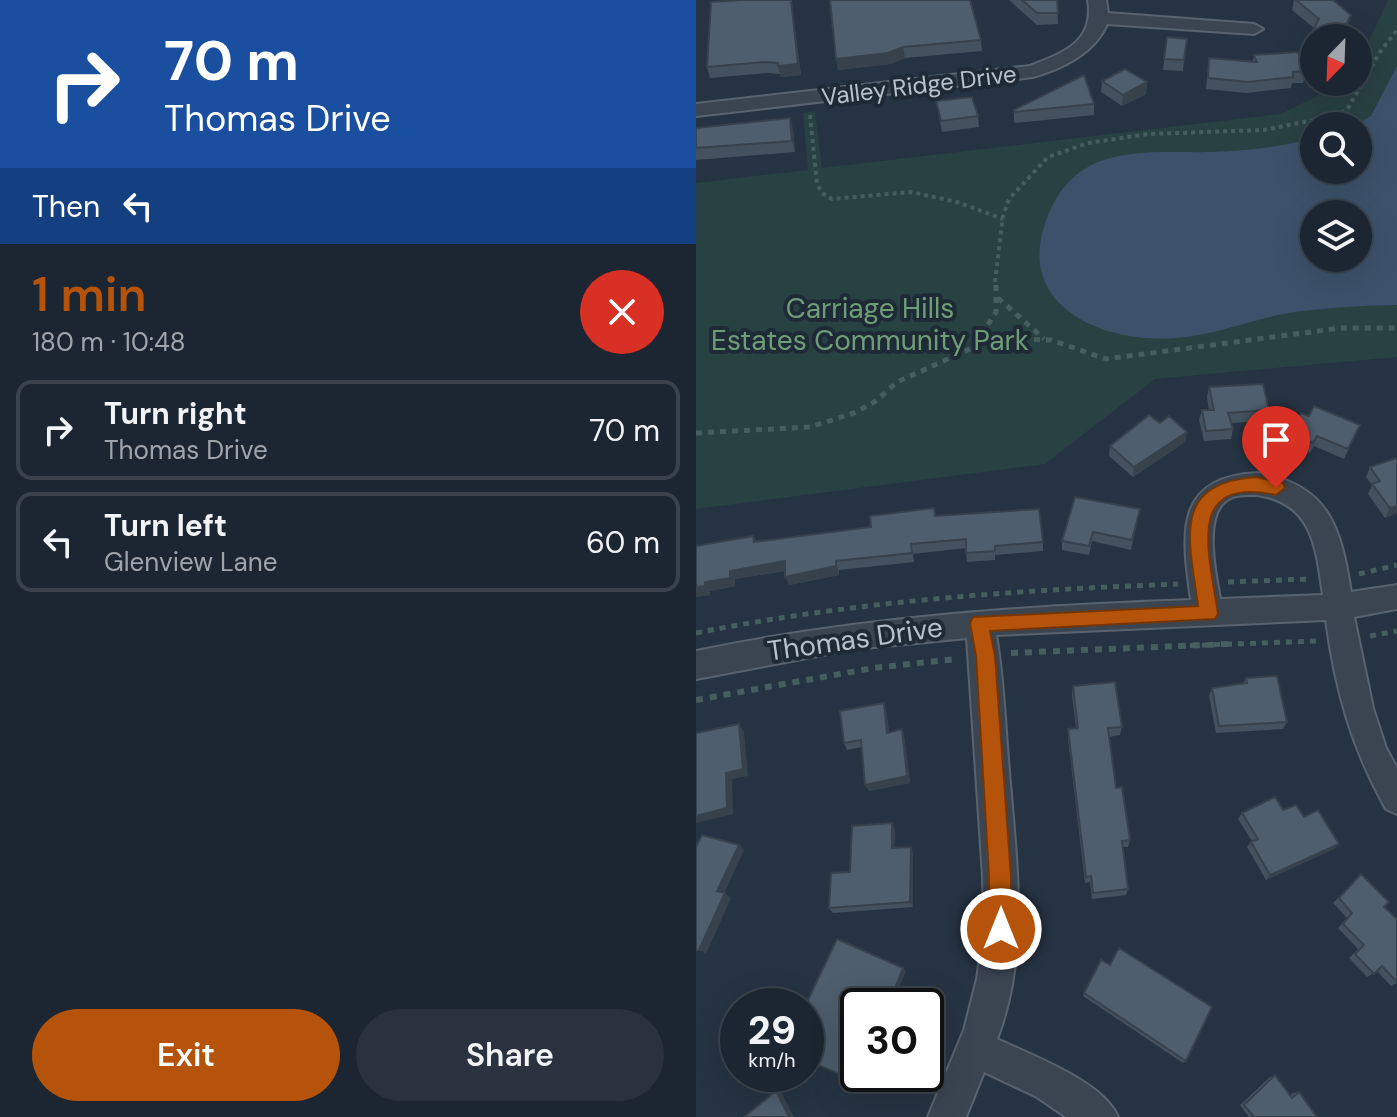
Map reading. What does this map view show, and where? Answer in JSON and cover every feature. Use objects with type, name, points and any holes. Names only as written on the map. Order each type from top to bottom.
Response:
[{"type":"street","points":[[1099,9],[1254,29]]},
{"type":"street","name":"Valley Ridge Drive","points":[[696,110],[1033,71],[1085,45],[1098,28],[1099,9]]},
{"type":"street","points":[[1208,614],[1199,541],[1200,516],[1215,493],[1236,485],[1256,484],[1288,493],[1314,512],[1322,529],[1355,698],[1371,752],[1397,798]]},
{"type":"street","name":"Thomas Drive","points":[[696,665],[856,636],[982,640],[1208,614],[1338,607],[1397,597]]},
{"type":"street","points":[[947,1117],[976,1049],[995,979],[1001,929],[1000,876],[982,640]]},
{"type":"street","points":[[976,1049],[1050,1084],[1099,1117]]},
{"type":"path","points":[[975,346],[996,312],[995,286],[1003,219],[1009,199],[1048,157],[1088,143],[1148,134],[1264,130],[1333,116],[1347,110],[1380,52],[1397,30]]},
{"type":"path","points":[[809,98],[817,184],[822,193],[842,200],[911,192],[957,202],[1003,219]]},
{"type":"path","points":[[997,297],[1018,319],[1048,340]]},
{"type":"path","points":[[696,433],[810,427],[854,413],[876,401],[897,382],[992,339],[1048,340],[1106,359],[1341,328],[1397,328]]},
{"type":"path","points":[[696,700],[873,668],[982,640],[1030,651],[1344,640],[1397,631]]},
{"type":"green space","name":"Carriage Hills Estates Community Park","points":[[1388,0],[1397,0],[1397,357],[1155,379],[1045,464],[696,509],[696,183],[808,170],[803,113],[815,111],[822,168],[1281,114],[1316,96],[1372,96],[1372,34]]},
{"type":"water","points":[[1397,66],[1397,305],[1294,312],[1191,336],[1149,338],[1122,335],[1096,327],[1073,315],[1055,299],[1043,278],[1039,253],[1045,224],[1064,187],[1088,167],[1111,158],[1140,153],[1251,150],[1300,141],[1300,184],[1372,184],[1372,114]]},
{"type":"building","points":[[791,0],[798,64],[778,66],[778,63],[765,62],[707,67],[711,2]]},
{"type":"building","points":[[830,0],[970,0],[981,40],[903,47],[888,53],[836,59]]},
{"type":"building","points":[[1022,0],[1057,0],[1058,13],[1037,13]]},
{"type":"building","points":[[1296,0],[1333,0],[1351,15],[1346,24],[1316,24],[1319,19]]},
{"type":"building","points":[[1167,37],[1187,39],[1184,60],[1164,59]]},
{"type":"building","points":[[1298,52],[1300,71],[1293,72],[1293,77],[1248,82],[1208,78],[1209,58],[1257,62],[1254,55]]},
{"type":"building","points":[[1125,69],[1147,82],[1123,95],[1102,81]]},
{"type":"building","points":[[1084,75],[1094,104],[1014,112],[1014,110]]},
{"type":"building","points":[[972,97],[978,116],[941,121],[936,101]]},
{"type":"building","points":[[790,118],[792,141],[696,148],[696,128]]},
{"type":"building","points":[[1263,384],[1269,410],[1228,413],[1233,429],[1206,431],[1202,410],[1214,410],[1209,387]]},
{"type":"building","points":[[1314,406],[1360,425],[1348,449],[1317,436],[1313,443],[1294,434],[1293,425],[1301,413],[1309,416]]},
{"type":"building","points":[[1149,415],[1160,423],[1169,416],[1187,432],[1134,467],[1110,446]]},
{"type":"building","points":[[1397,458],[1397,506],[1390,508],[1372,484],[1380,481],[1370,467]]},
{"type":"building","points":[[1075,497],[1140,509],[1132,540],[1093,532],[1089,546],[1062,541]]},
{"type":"building","points":[[934,508],[935,516],[1039,509],[1043,542],[995,546],[995,551],[966,553],[966,539],[911,544],[912,553],[836,561],[836,566],[785,577],[785,561],[730,571],[730,578],[705,582],[705,586],[696,587],[696,546],[753,536],[754,542],[871,527],[870,516]]},
{"type":"building","points":[[1277,676],[1287,722],[1219,726],[1212,688],[1247,683],[1246,678]]},
{"type":"building","points":[[1115,682],[1122,727],[1108,728],[1116,788],[1122,787],[1130,840],[1122,841],[1128,889],[1093,893],[1091,876],[1086,877],[1068,729],[1078,728],[1073,686]]},
{"type":"building","points":[[884,703],[887,733],[902,729],[907,776],[865,785],[861,740],[844,743],[840,711]]},
{"type":"building","points":[[739,724],[743,769],[726,773],[727,808],[696,816],[696,733]]},
{"type":"building","points":[[1275,797],[1283,810],[1296,805],[1304,817],[1318,810],[1339,844],[1270,875],[1251,842],[1258,839],[1242,813]]},
{"type":"building","points":[[892,823],[892,848],[911,847],[910,902],[829,908],[831,873],[850,872],[852,826]]},
{"type":"building","points":[[702,835],[739,845],[717,891],[725,893],[699,950],[696,950],[696,847]]},
{"type":"building","points":[[1361,874],[1389,902],[1384,907],[1397,919],[1397,982],[1382,966],[1374,974],[1355,954],[1364,945],[1343,924],[1352,913],[1339,898]]},
{"type":"building","points":[[837,939],[903,968],[895,988],[840,988],[840,1074],[824,1068],[824,988],[814,988]]},
{"type":"building","points":[[1119,948],[1212,1007],[1186,1061],[1084,993],[1101,960],[1110,965]]},
{"type":"building","points":[[1275,1075],[1292,1098],[1299,1092],[1317,1117],[1254,1117],[1244,1105]]},
{"type":"building","points":[[776,1092],[789,1117],[744,1117]]},
{"type":"route","points":[[1001,929],[985,656],[979,623],[1208,614],[1199,541],[1200,516],[1204,506],[1215,493],[1236,485],[1256,484],[1276,488]]}]
